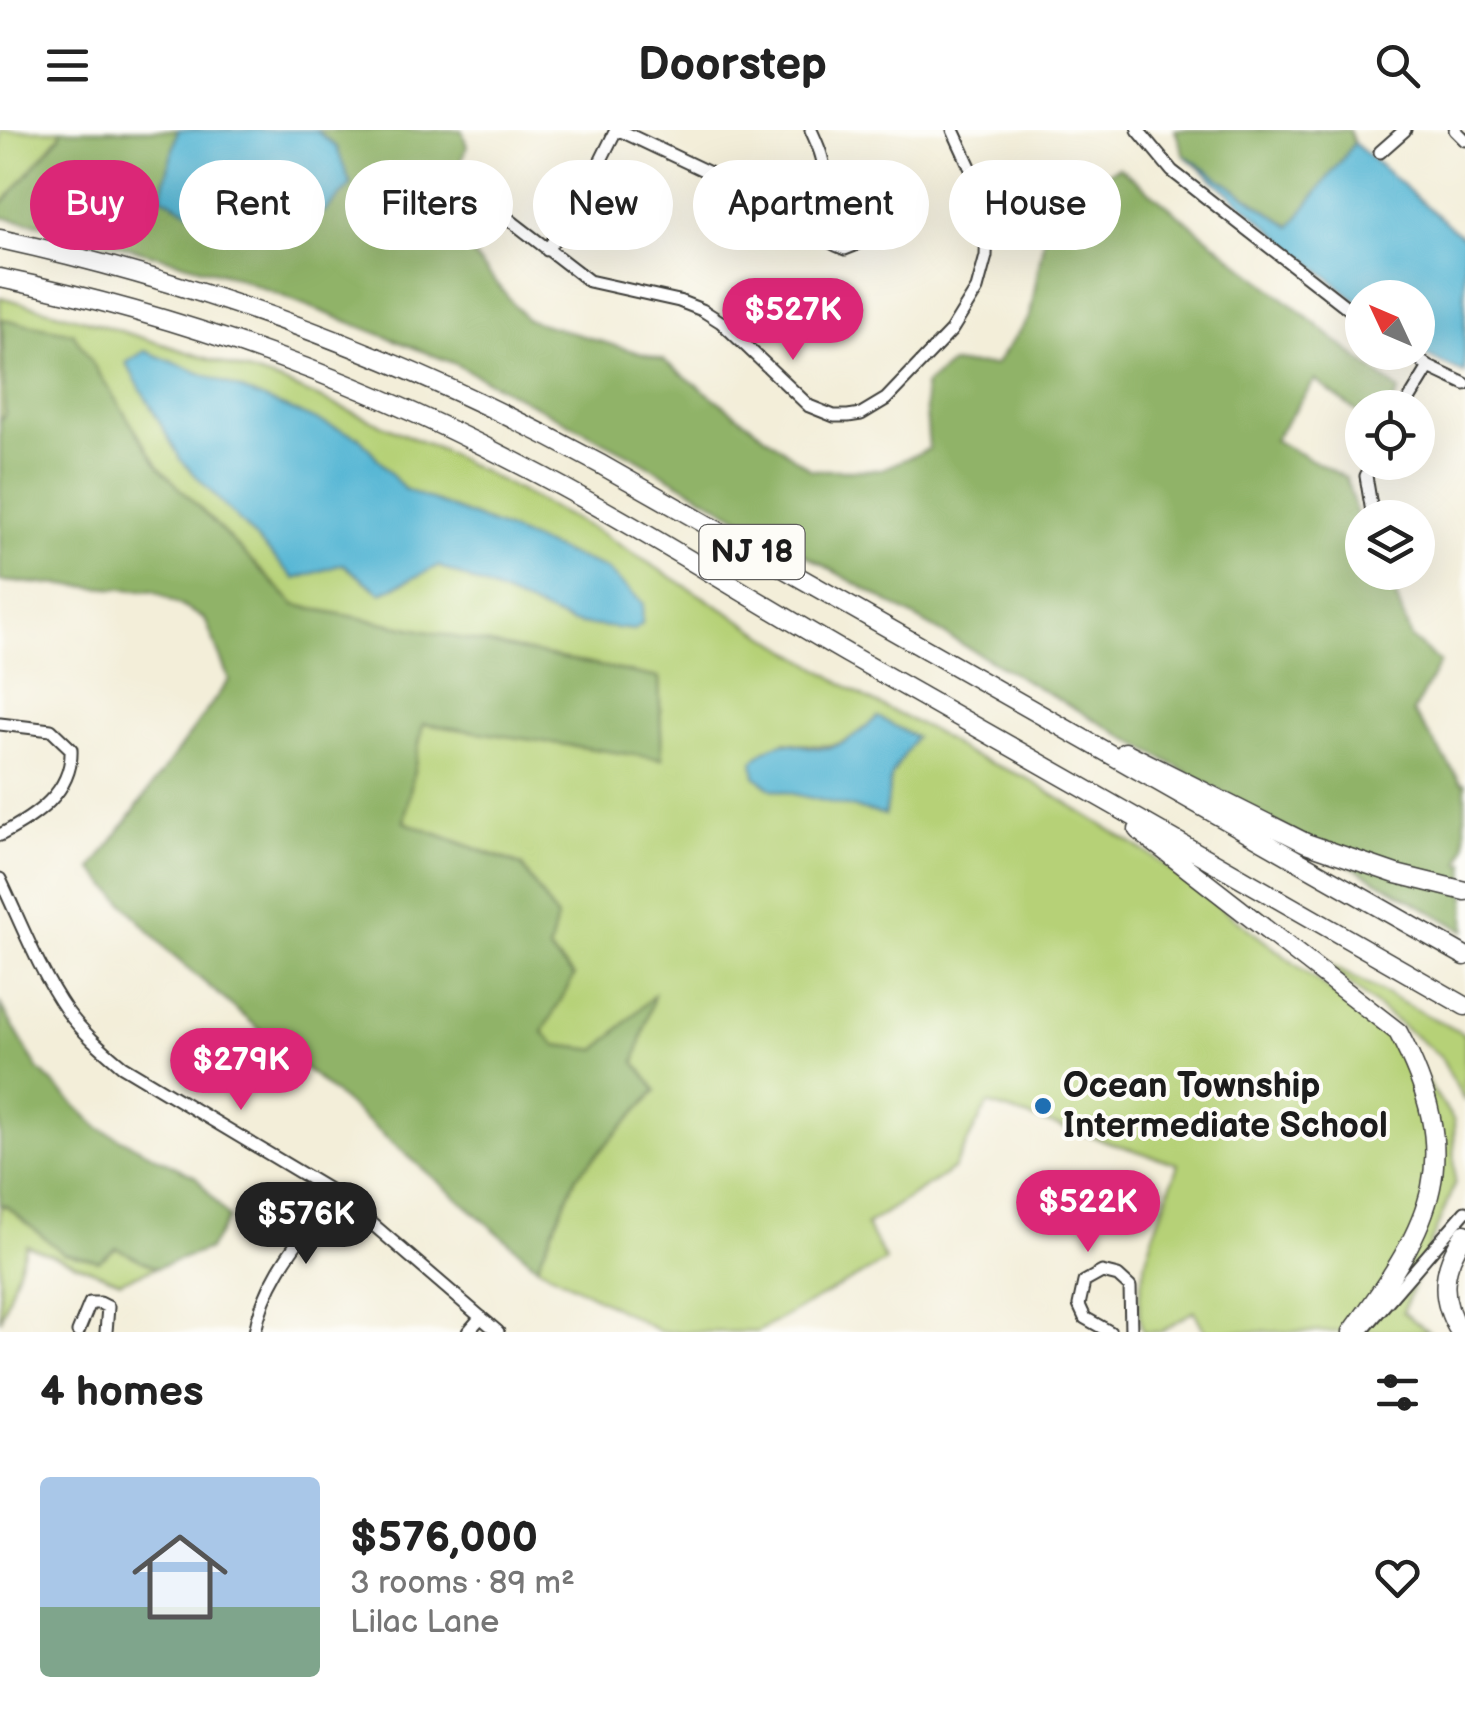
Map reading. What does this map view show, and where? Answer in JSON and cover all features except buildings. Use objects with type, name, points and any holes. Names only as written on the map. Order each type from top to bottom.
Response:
[{"type":"highway","name":"NJ 18","points":[[0,239],[222,298],[334,338],[439,382],[600,464],[1465,956]]},
{"type":"highway","name":"NJ 18","points":[[0,278],[140,313],[244,346],[368,393],[472,440],[692,561],[1465,1006]]},
{"type":"highway","points":[[970,675],[1306,843],[1396,874],[1465,891]]},
{"type":"highway","points":[[1099,798],[1398,1032],[1442,1080]]},
{"type":"highway","points":[[1352,1332],[1421,1244],[1459,1205]]},
{"type":"highway","points":[[1460,1332],[1448,1308],[1444,1286],[1448,1262],[1465,1234]]},
{"type":"street","points":[[602,160],[618,130],[693,165]]},
{"type":"street","points":[[812,130],[824,160]]},
{"type":"street","points":[[546,250],[589,281],[678,300],[702,310],[721,322],[809,406],[834,416],[861,414],[886,400],[951,332],[971,303],[982,274],[988,240],[984,208],[953,130]]},
{"type":"street","points":[[1138,130],[1172,171],[1345,305]]},
{"type":"street","points":[[1380,152],[1406,130]]},
{"type":"street","points":[[1455,130],[1465,140]]},
{"type":"street","points":[[513,223],[533,239]]},
{"type":"street","points":[[1435,370],[1465,384]]},
{"type":"street","points":[[0,724],[51,730],[71,749],[72,761],[71,772],[49,801],[34,816],[0,835]]},
{"type":"street","points":[[0,879],[68,1013],[104,1050],[122,1066],[334,1193],[498,1332]]},
{"type":"street","points":[[255,1332],[260,1304],[272,1279],[334,1193]]},
{"type":"street","points":[[1360,1332],[1459,1205]]},
{"type":"street","points":[[1110,1332],[1085,1318],[1079,1305],[1084,1282],[1102,1272],[1118,1276],[1130,1287],[1131,1332]]},
{"type":"street","points":[[78,1332],[90,1304],[100,1302],[110,1314],[106,1332]]},
{"type":"street","points":[[468,1332],[481,1317]]},
{"type":"green space","points":[[0,130],[60,130],[61,134],[39,160],[30,160],[30,171],[0,202]]},
{"type":"green space","points":[[60,130],[178,130],[161,196],[179,197],[179,250],[325,250],[325,165],[337,148],[316,130],[462,130],[467,147],[461,160],[345,160],[345,250],[469,250],[526,319],[663,360],[811,470],[880,470],[929,449],[924,386],[951,364],[995,365],[1030,316],[1042,250],[1121,250],[1121,169],[1345,348],[1345,370],[1373,370],[1398,390],[1345,390],[1345,403],[1315,380],[1274,440],[1345,477],[1353,500],[1345,500],[1345,590],[1394,590],[1411,638],[1440,662],[1413,712],[1465,783],[1465,846],[1460,863],[1465,863],[1465,931],[632,456],[453,363],[234,277],[137,250],[159,250],[159,160],[40,160],[61,135]]},
{"type":"green space","points":[[1175,130],[1349,130],[1354,143],[1292,227],[1184,155]]},
{"type":"green space","points":[[30,171],[30,222],[0,217],[0,202]]},
{"type":"green space","points":[[0,297],[282,382],[439,449],[602,534],[864,697],[933,731],[968,754],[1025,777],[1155,858],[1402,1045],[1454,1121],[1455,1183],[1403,1312],[1429,1332],[1205,1332],[1194,1311],[1160,1332],[1143,1332],[1139,1314],[1143,1271],[1178,1164],[988,1104],[953,1169],[866,1225],[886,1261],[757,1332],[661,1332],[537,1266],[576,1177],[656,1091],[635,1062],[653,997],[597,1050],[556,1045],[543,1032],[574,976],[549,951],[522,865],[404,822],[423,723],[662,759],[659,678],[295,605],[159,467],[72,333],[2,319],[5,415],[0,421]],"holes":[[[359,437],[404,489],[606,569],[572,623],[438,566],[381,593],[343,564]],[[878,717],[915,737],[891,776],[885,815],[786,742],[836,744],[854,736]]]},
{"type":"green space","points":[[2,319],[73,333],[159,467],[295,605],[659,678],[662,759],[423,724],[404,822],[522,866],[557,918],[549,951],[574,976],[543,1032],[556,1045],[597,1050],[654,995],[635,1062],[656,1090],[576,1177],[537,1266],[170,953],[92,869],[229,680],[205,619],[154,591],[0,581],[0,421],[5,414]]},
{"type":"green space","points":[[1316,958],[1465,1035],[1465,1102],[1440,1056]]},
{"type":"green space","points":[[0,1004],[38,1069],[99,1128],[196,1177],[229,1218],[209,1249],[156,1268],[117,1248],[99,1261],[63,1253],[0,1205]]},
{"type":"green space","points":[[0,1205],[116,1248],[156,1268],[120,1281],[26,1245],[0,1321]]},
{"type":"water","points":[[178,130],[316,130],[337,148],[345,169],[345,191],[325,211],[325,160],[179,160],[179,206],[161,196]]},
{"type":"water","points":[[1354,143],[1465,239],[1465,374],[1435,360],[1435,280],[1345,280],[1345,292],[1184,155],[1291,227]]},
{"type":"water","points":[[145,351],[359,437],[404,489],[606,569],[643,603],[642,624],[634,630],[572,623],[438,566],[381,593],[343,564],[295,579],[181,460],[126,363]]},
{"type":"water","points":[[878,717],[915,737],[891,776],[885,815],[772,789],[755,776],[753,761],[765,750],[786,743],[815,748],[837,745]]},
{"type":"place","name":"Ocean Township Intermediate School","points":[[1043,1106]]}]
